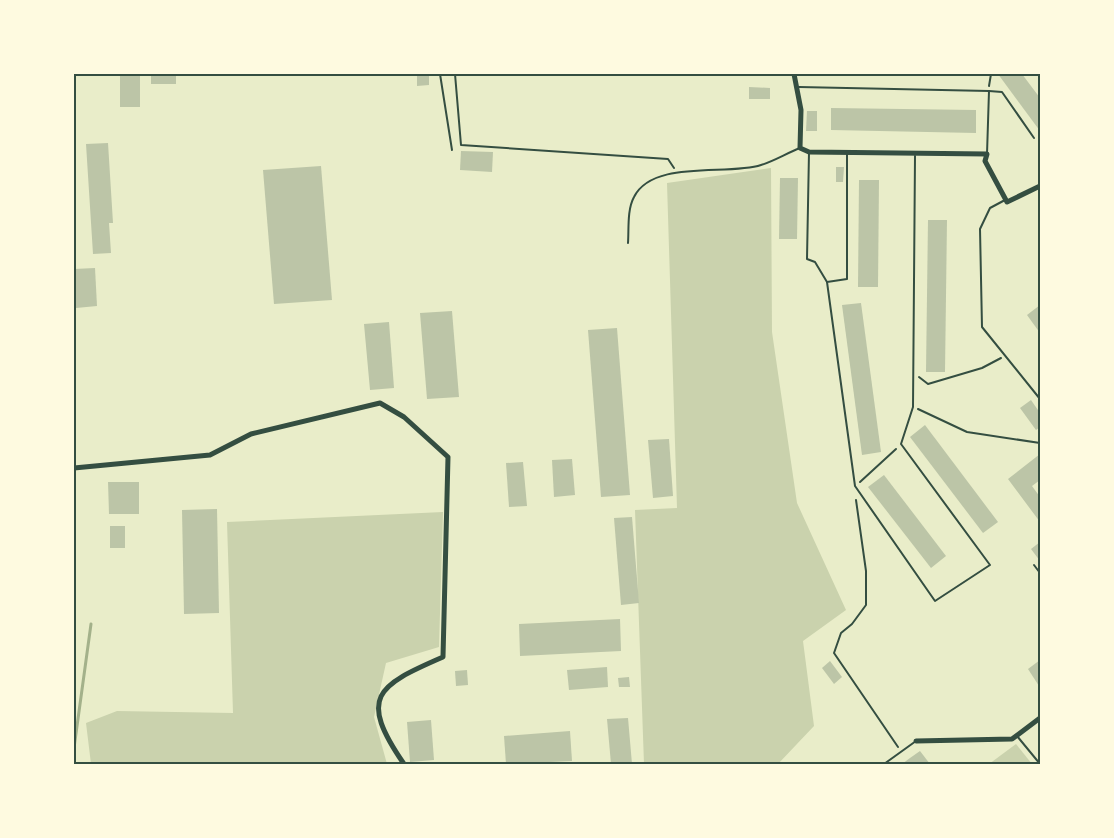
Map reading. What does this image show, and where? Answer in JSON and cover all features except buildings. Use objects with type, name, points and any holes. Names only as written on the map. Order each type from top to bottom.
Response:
[{"type":"street","points":[[794,74],[794,87],[801,110],[800,148],[809,152],[987,154],[985,161],[1007,202],[1041,186]]},
{"type":"street","points":[[74,468],[210,455],[251,435],[380,403],[404,417],[448,457],[443,657],[398,676],[383,692],[378,709],[380,725],[404,765]]},
{"type":"street","points":[[916,741],[1012,740],[1041,717]]},
{"type":"lane","points":[[440,74],[452,150]]},
{"type":"lane","points":[[794,87],[1002,92],[1034,138]]},
{"type":"lane","points":[[987,154],[989,92]]},
{"type":"lane","points":[[628,243],[631,206],[635,195],[644,184],[677,173],[760,166],[800,148]]},
{"type":"lane","points":[[809,152],[807,259],[815,262],[827,282],[855,486],[935,601],[990,565],[901,444],[913,407],[915,153]]},
{"type":"lane","points":[[827,282],[847,279],[847,152]]},
{"type":"lane","points":[[1006,199],[990,208],[980,229],[982,327],[1041,399]]},
{"type":"lane","points":[[1034,565],[1041,573]]},
{"type":"lane","points":[[1017,736],[1040,765]]},
{"type":"lane","points":[[884,765],[916,741]]},
{"type":"path","points":[[455,74],[460,145],[668,159],[677,173]]},
{"type":"path","points":[[989,92],[991,74]]},
{"type":"path","points":[[914,377],[922,377],[928,384],[982,368],[1005,356]]},
{"type":"path","points":[[913,407],[936,415],[967,432],[1041,442]]},
{"type":"path","points":[[901,444],[855,486],[866,571],[866,605],[852,624],[841,633],[834,653],[902,752]]},
{"type":"green space","points":[[771,168],[772,332],[797,503],[846,610],[803,641],[814,726],[778,764],[644,764],[635,510],[677,508],[667,183]]},
{"type":"green space","points":[[443,512],[439,647],[386,663],[374,717],[387,764],[91,764],[86,723],[117,711],[233,713],[227,522]]},
{"type":"green space","points":[[1016,744],[1032,764],[989,764]]},
{"type":"waterway","points":[[74,748],[91,624]]}]
